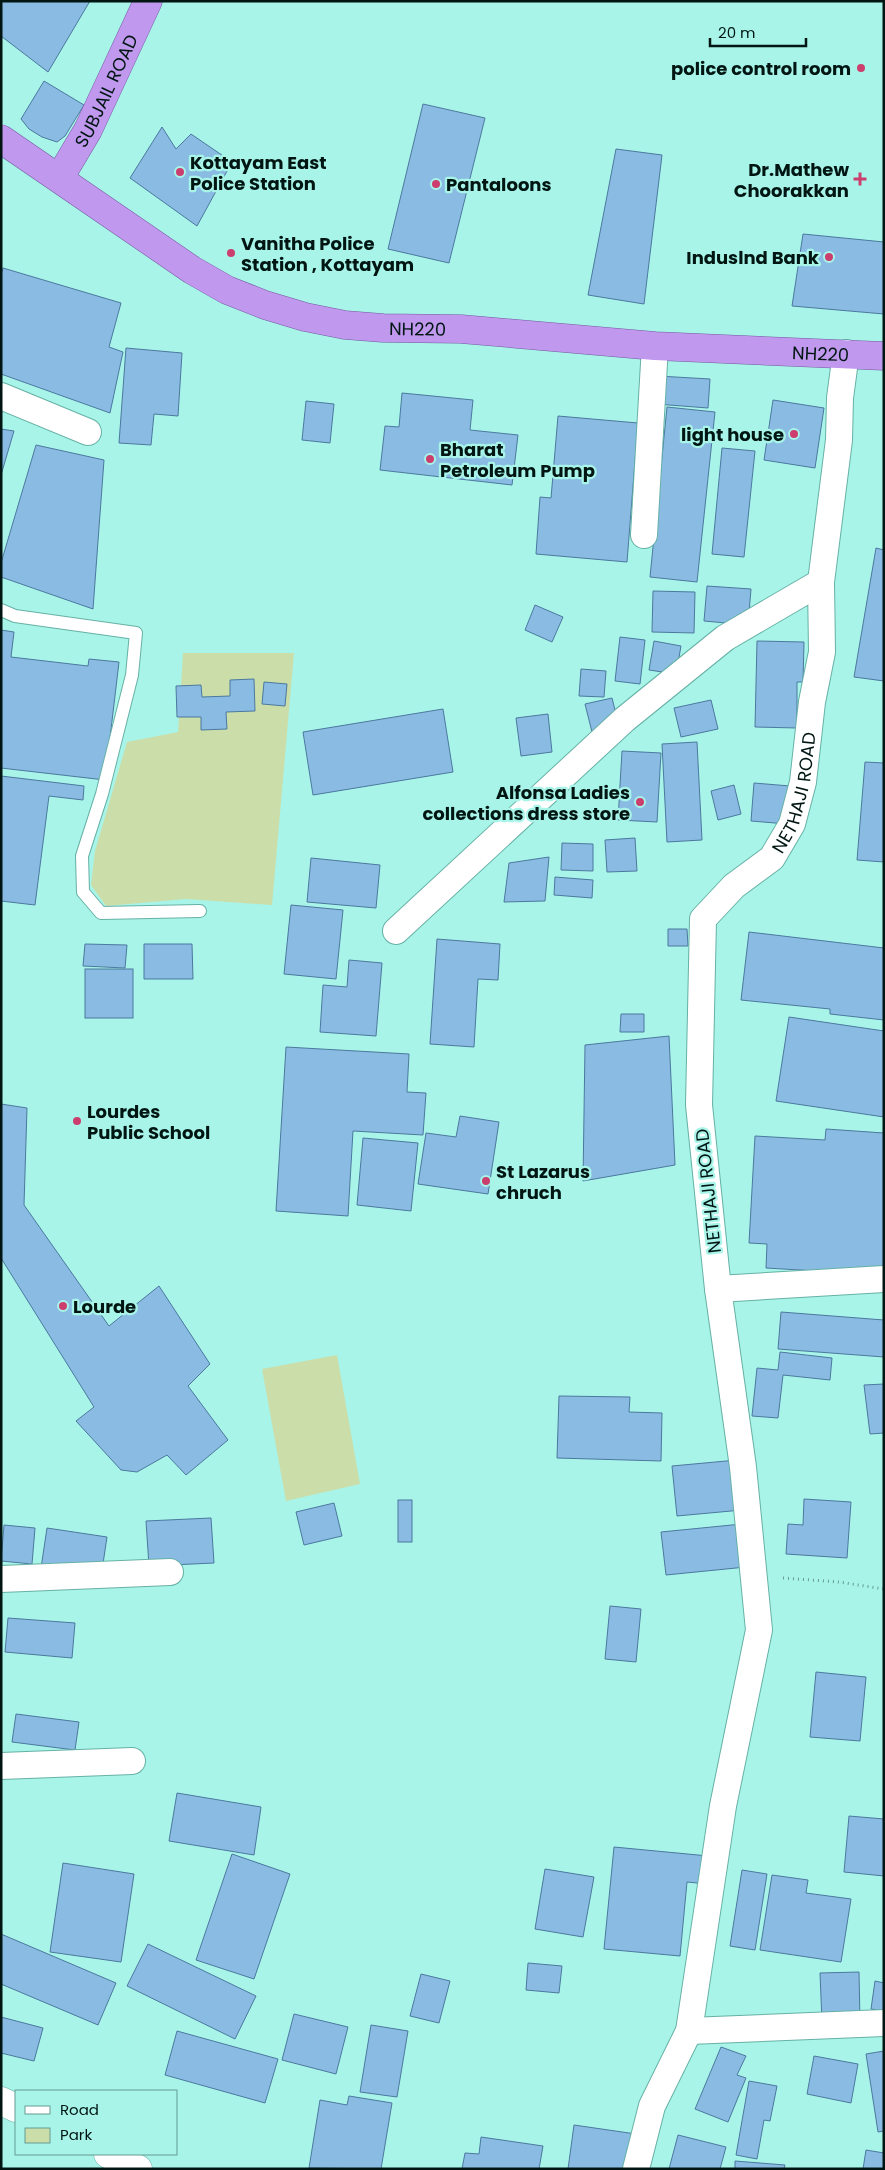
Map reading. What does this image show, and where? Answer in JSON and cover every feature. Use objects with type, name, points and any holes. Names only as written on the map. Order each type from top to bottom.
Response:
[{"type":"highway","name":"SUBJAIL ROAD","points":[[60,177],[88,130],[148,1]]},
{"type":"highway","name":"NH220","points":[[1,139],[60,177],[199,274],[235,293],[305,317],[345,325],[373,328],[461,329],[655,346],[884,356]]},
{"type":"main road","points":[[1,2101],[15,2108]]},
{"type":"main road","points":[[110,2155],[138,2169]]},
{"type":"street","points":[[644,535],[655,346]]},
{"type":"street","name":"NETHAJI ROAD","points":[[636,2169],[652,2106],[689,2032],[723,1806],[759,1630],[743,1467],[718,1289],[700,1105],[703,919],[734,886],[772,858],[792,824],[802,782],[812,702],[822,652],[821,582],[839,440],[840,398],[846,353]]},
{"type":"street","points":[[1,396],[88,432]]},
{"type":"street","points":[[396,931],[625,719],[724,638],[821,582]]},
{"type":"street","points":[[718,1289],[884,1279]]},
{"type":"street","points":[[1,1579],[170,1572]]},
{"type":"street","points":[[1,1766],[132,1760]]},
{"type":"street","points":[[689,2032],[884,2023]]},
{"type":"lane","points":[[1,610],[15,616],[136,633],[132,675],[102,794],[82,856],[84,892],[101,913],[200,911]]},
{"type":"path","points":[[753,1576],[839,1582],[884,1588]]},
{"type":"green space","points":[[183,653],[294,653],[272,905],[186,899],[106,906],[91,885],[95,851],[127,742],[178,732]]},
{"type":"green space","points":[[337,1355],[360,1484],[286,1501],[262,1369]]},
{"type":"building","points":[[1,1],[90,1],[48,72],[1,36]]},
{"type":"building","points":[[44,81],[84,105],[65,136],[57,142],[42,137],[29,129],[21,119]]},
{"type":"building","name":"Pantaloons","points":[[423,104],[485,118],[449,263],[388,249]]},
{"type":"building","name":"Kottayam East Police Station","points":[[162,127],[176,149],[191,134],[232,162],[197,226],[130,178]]},
{"type":"building","points":[[616,149],[662,155],[644,304],[588,295]]},
{"type":"building","points":[[803,234],[884,242],[884,314],[792,306]]},
{"type":"building","points":[[3,268],[121,303],[109,347],[123,352],[110,413],[1,374],[1,275]]},
{"type":"building","points":[[126,348],[182,353],[178,416],[154,414],[151,445],[119,443]]},
{"type":"building","points":[[658,376],[710,379],[708,408],[656,404]]},
{"type":"building","points":[[402,393],[473,400],[470,430],[518,435],[512,485],[380,470],[385,426],[399,427]]},
{"type":"building","name":"light house","points":[[773,400],[824,408],[815,468],[764,460]]},
{"type":"building","points":[[306,401],[334,404],[330,443],[302,440]]},
{"type":"building","points":[[667,407],[715,412],[697,582],[650,577]]},
{"type":"building","points":[[558,416],[638,423],[627,562],[536,554],[540,497],[551,498]]},
{"type":"building","points":[[1,429],[14,431],[1,475]]},
{"type":"building","points":[[36,445],[104,460],[93,609],[1,577],[1,563]]},
{"type":"building","points":[[722,448],[755,451],[744,557],[712,554]]},
{"type":"building","points":[[876,548],[884,550],[884,681],[854,677]]},
{"type":"building","points":[[707,586],[751,589],[748,625],[704,621]]},
{"type":"building","points":[[653,591],[695,592],[694,633],[652,632]]},
{"type":"building","points":[[535,605],[563,617],[552,642],[525,630]]},
{"type":"building","points":[[1,630],[14,632],[11,657],[88,666],[89,659],[119,662],[105,780],[1,768]]},
{"type":"building","points":[[620,637],[645,640],[640,684],[615,681]]},
{"type":"building","points":[[654,641],[681,646],[676,674],[649,670]]},
{"type":"building","points":[[757,641],[804,642],[803,682],[797,682],[797,728],[755,727]]},
{"type":"building","points":[[581,669],[606,671],[604,697],[579,696]]},
{"type":"building","points":[[254,679],[255,711],[226,712],[227,729],[201,730],[201,717],[177,717],[176,686],[201,685],[202,697],[230,696],[230,680]]},
{"type":"building","points":[[264,682],[287,684],[285,706],[262,704]]},
{"type":"building","points":[[612,698],[621,734],[594,740],[585,704]]},
{"type":"building","points":[[711,700],[718,729],[681,737],[674,708]]},
{"type":"building","points":[[443,709],[453,772],[313,795],[303,732]]},
{"type":"building","points":[[548,714],[552,752],[521,756],[516,718]]},
{"type":"building","points":[[697,742],[702,840],[667,842],[662,744]]},
{"type":"building","points":[[622,751],[661,753],[657,822],[618,820]]},
{"type":"building","points":[[865,762],[884,763],[884,862],[857,860]]},
{"type":"building","points":[[1,776],[84,786],[83,800],[49,796],[35,905],[1,901]]},
{"type":"building","points":[[754,783],[790,786],[787,824],[751,821]]},
{"type":"building","points":[[734,785],[741,814],[718,820],[711,791]]},
{"type":"building","points":[[635,838],[637,871],[607,872],[605,840]]},
{"type":"building","points":[[562,843],[593,844],[593,871],[561,870]]},
{"type":"building","points":[[549,857],[545,901],[504,902],[509,863]]},
{"type":"building","points":[[311,858],[380,865],[376,908],[307,902]]},
{"type":"building","points":[[555,877],[593,880],[592,898],[554,895]]},
{"type":"building","points":[[291,905],[343,910],[336,979],[284,974]]},
{"type":"building","points":[[668,929],[687,929],[688,946],[668,946]]},
{"type":"building","points":[[749,932],[884,948],[884,1020],[830,1014],[830,1009],[741,1000]]},
{"type":"building","points":[[437,939],[500,944],[498,980],[478,979],[474,1047],[430,1044]]},
{"type":"building","points":[[85,944],[127,945],[125,968],[83,966]]},
{"type":"building","points":[[144,944],[192,944],[193,979],[144,979]]},
{"type":"building","points":[[349,960],[382,963],[376,1036],[320,1032],[323,985],[347,987]]},
{"type":"building","points":[[85,969],[133,969],[133,1018],[85,1018]]},
{"type":"building","points":[[621,1014],[644,1014],[644,1032],[620,1032]]},
{"type":"building","points":[[789,1017],[884,1031],[884,1117],[776,1101]]},
{"type":"building","points":[[669,1036],[675,1165],[583,1181],[585,1045]]},
{"type":"building","points":[[286,1047],[409,1054],[407,1092],[426,1093],[423,1135],[353,1131],[348,1216],[276,1211]]},
{"type":"building","name":"Lourde","points":[[1,1104],[27,1108],[24,1205],[109,1326],[159,1286],[210,1364],[188,1386],[228,1440],[186,1475],[167,1455],[137,1472],[121,1470],[76,1421],[94,1407],[1,1258]]},
{"type":"building","points":[[460,1116],[499,1122],[488,1194],[418,1184],[426,1133],[456,1137]]},
{"type":"building","points":[[826,1129],[884,1133],[884,1275],[766,1268],[767,1244],[749,1243],[755,1136],[825,1140]]},
{"type":"building","points":[[363,1138],[418,1143],[411,1211],[357,1205]]},
{"type":"building","points":[[781,1312],[884,1320],[884,1357],[778,1349]]},
{"type":"building","points":[[780,1352],[832,1358],[830,1380],[783,1375],[778,1418],[752,1416],[757,1368],[778,1370]]},
{"type":"building","points":[[884,1384],[884,1433],[870,1434],[864,1385]]},
{"type":"building","points":[[559,1396],[630,1397],[629,1412],[662,1413],[661,1461],[557,1458]]},
{"type":"building","points":[[737,1460],[742,1510],[677,1516],[672,1466]]},
{"type":"building","points":[[804,1499],[851,1502],[847,1558],[786,1554],[788,1524],[803,1525]]},
{"type":"building","points":[[398,1500],[412,1500],[412,1542],[398,1542]]},
{"type":"building","points":[[334,1503],[342,1536],[304,1545],[296,1512]]},
{"type":"building","points":[[211,1518],[214,1563],[149,1566],[146,1521]]},
{"type":"building","points":[[752,1523],[756,1566],[666,1575],[661,1532]]},
{"type":"building","points":[[4,1525],[35,1528],[32,1564],[1,1561]]},
{"type":"building","points":[[47,1528],[107,1537],[101,1577],[41,1568]]},
{"type":"building","points":[[610,1606],[641,1609],[636,1662],[605,1659]]},
{"type":"building","points":[[8,1618],[75,1623],[72,1658],[5,1652]]},
{"type":"building","points":[[816,1672],[866,1677],[860,1741],[810,1737]]},
{"type":"building","points":[[16,1714],[79,1722],[75,1750],[12,1742]]},
{"type":"building","points":[[177,1793],[261,1807],[254,1855],[169,1841]]},
{"type":"building","points":[[849,1816],[884,1819],[884,1876],[844,1872]]},
{"type":"building","points":[[614,1847],[719,1857],[717,1885],[687,1882],[680,1956],[604,1949]]},
{"type":"building","points":[[232,1854],[290,1874],[254,1979],[196,1960]]},
{"type":"building","points":[[63,1863],[134,1874],[121,1962],[50,1952]]},
{"type":"building","points":[[545,1869],[594,1877],[583,1937],[535,1929]]},
{"type":"building","points":[[742,1870],[767,1874],[755,1950],[730,1946]]},
{"type":"building","points":[[772,1875],[808,1880],[806,1893],[851,1899],[841,1962],[760,1950]]},
{"type":"building","points":[[1,1934],[116,1983],[98,2025],[1,1984]]},
{"type":"building","points":[[148,1944],[256,1996],[235,2039],[127,1986]]},
{"type":"building","points":[[528,1963],[562,1966],[559,1993],[526,1990]]},
{"type":"building","points":[[859,1972],[860,2021],[822,2022],[820,1973]]},
{"type":"building","points":[[421,1974],[450,1981],[439,2023],[410,2016]]},
{"type":"building","points":[[875,1981],[884,1983],[884,2011],[871,2009]]},
{"type":"building","points":[[294,2014],[348,2027],[336,2074],[282,2060]]},
{"type":"building","points":[[1,2017],[43,2028],[34,2061],[1,2053]]},
{"type":"building","points":[[371,2025],[408,2031],[397,2097],[360,2092]]},
{"type":"building","points":[[177,2031],[278,2059],[265,2103],[165,2075]]},
{"type":"building","points":[[721,2047],[746,2056],[737,2075],[746,2078],[728,2122],[695,2109]]},
{"type":"building","points":[[884,2051],[884,2131],[878,2132],[866,2054]]},
{"type":"building","points":[[814,2056],[858,2064],[851,2103],[807,2094]]},
{"type":"building","points":[[749,2081],[777,2086],[770,2121],[764,2120],[757,2159],[736,2155]]},
{"type":"building","points":[[349,2096],[392,2103],[381,2169],[309,2168],[320,2100],[347,2105]]},
{"type":"building","points":[[574,2125],[636,2134],[630,2169],[568,2169]]},
{"type":"building","points":[[678,2135],[726,2147],[720,2169],[669,2169]]},
{"type":"building","points":[[481,2137],[543,2146],[539,2169],[462,2169],[465,2153],[479,2154]]},
{"type":"building","points":[[866,2150],[884,2153],[884,2169],[863,2169]]},
{"type":"building","points":[[735,2161],[785,2165],[784,2169],[735,2169]]},
{"type":"place","name":"police control room","points":[[861,68]]},
{"type":"place","name":"Kottayam East Police Station","points":[[180,172]]},
{"type":"place","name":"Dr.Mathew Choorakkan","points":[[860,179]]},
{"type":"place","name":"Pantaloons","points":[[436,184]]},
{"type":"place","name":"Vanitha Police Station , Kottayam","points":[[231,253]]},
{"type":"place","name":"Induslnd Bank","points":[[829,257]]},
{"type":"place","name":"light house","points":[[794,434]]},
{"type":"place","name":"Bharat Petroleum Pump","points":[[430,459]]},
{"type":"place","name":"Alfonsa Ladies collections dress store","points":[[640,802]]},
{"type":"place","name":"Lourdes Public School","points":[[77,1121]]},
{"type":"place","name":"St Lazarus chruch","points":[[486,1181]]},
{"type":"place","name":"Lourde","points":[[63,1306]]}]
